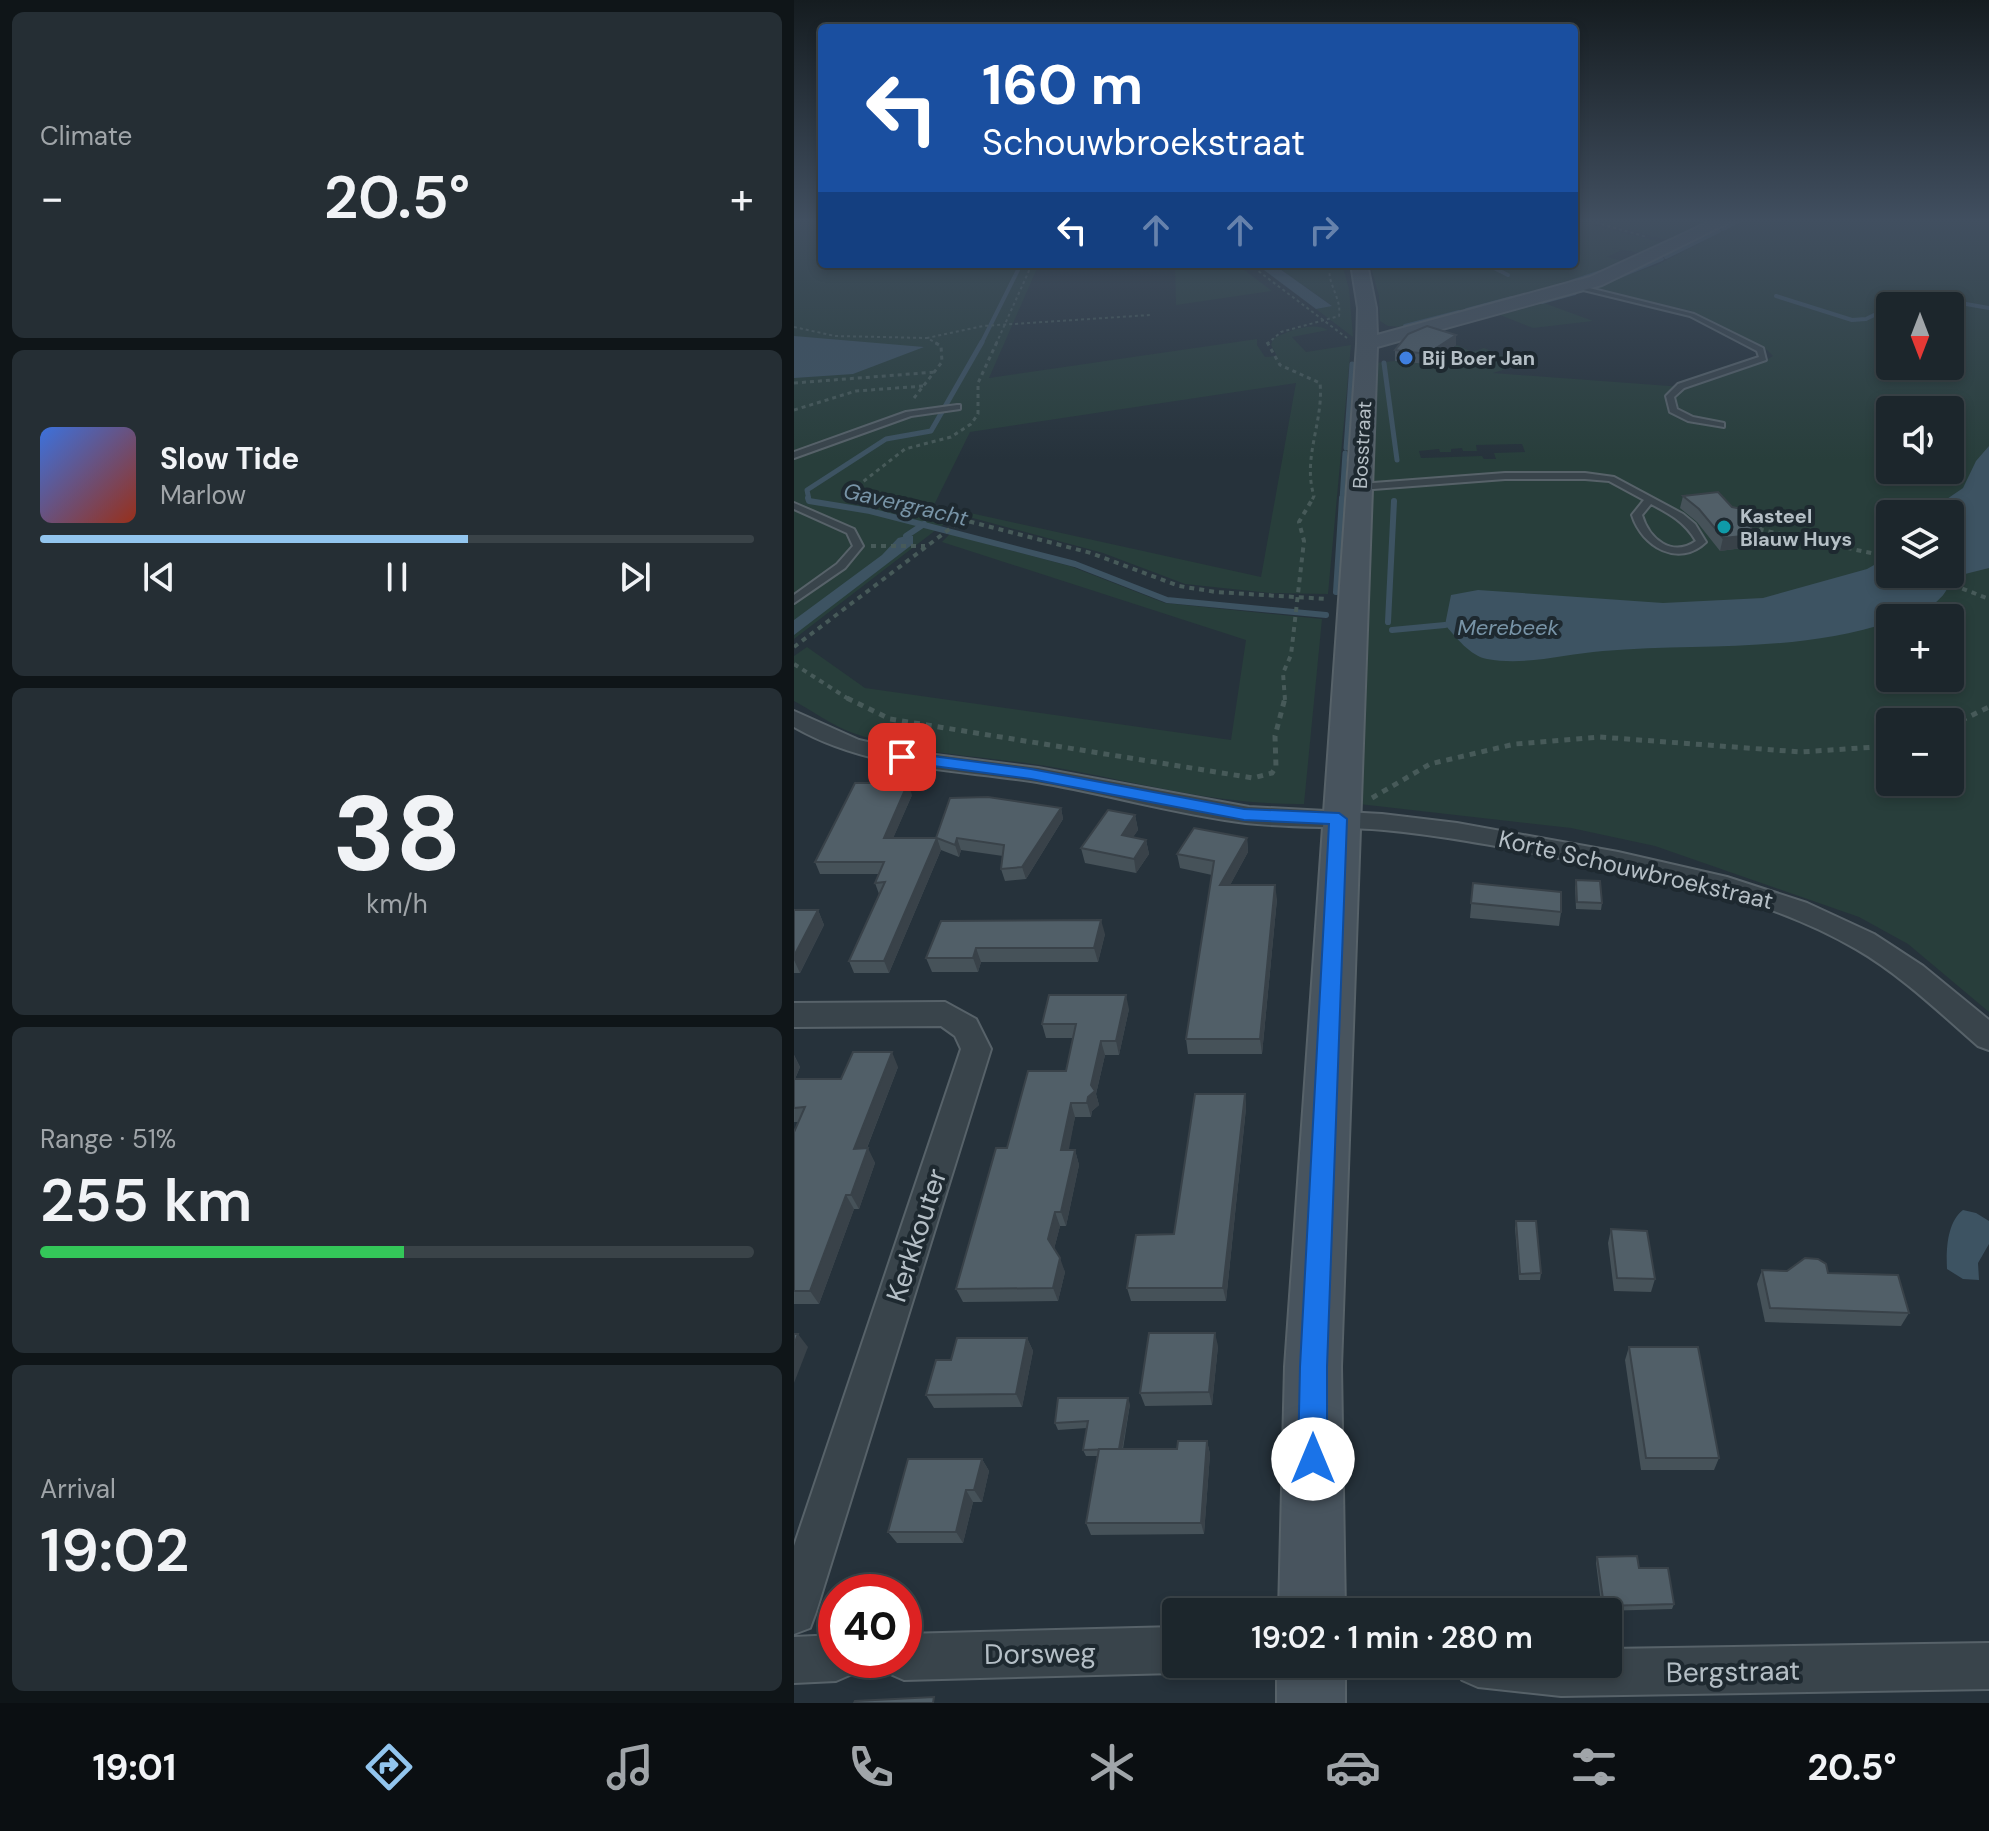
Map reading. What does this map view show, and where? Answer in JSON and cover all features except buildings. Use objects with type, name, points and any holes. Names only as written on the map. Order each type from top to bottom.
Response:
[{"type":"street","name":"Bosstraat","points":[[1312,1598],[1313,1367],[1339,819],[1354,614],[1367,342],[1366,300]]},
{"type":"street","points":[[1367,342],[1526,300]]},
{"type":"street","name":"Korte Schouwbroekstraat","points":[[794,718],[828,738],[902,757],[1044,776],[1244,814],[1463,831],[1681,875],[1788,904],[1833,924],[1904,967],[1989,1038]]},
{"type":"street","name":"Kerkkouter","points":[[794,1015],[945,1014],[962,1022],[973,1034],[976,1049],[794,1612]]},
{"type":"street","name":"Dorsweg","points":[[922,1657],[1162,1650]]},
{"type":"street","points":[[794,1660],[818,1659]]},
{"type":"street","name":"Bergstraat","points":[[1622,1672],[1989,1666]]},
{"type":"street","points":[[1311,1678],[1311,1703]]},
{"type":"lane","points":[[1632,300],[1692,315],[1760,350],[1763,358],[1681,386],[1670,396],[1673,410],[1681,415],[1721,425]]},
{"type":"lane","points":[[794,455],[909,414],[957,407]]},
{"type":"lane","points":[[1360,487],[1505,476],[1611,479],[1650,499],[1680,516],[1692,526],[1701,542],[1695,548],[1684,551],[1670,550],[1643,535],[1637,515],[1650,499]]},
{"type":"lane","points":[[794,506],[851,531],[858,546],[841,566],[794,600]]},
{"type":"path","points":[[1016,300],[978,383],[978,414],[971,424],[951,437],[905,449],[860,484],[853,494],[867,500],[962,519],[1091,553],[1179,586],[1297,601],[1354,614]]},
{"type":"path","points":[[1297,300],[1351,341],[1367,342]]},
{"type":"path","points":[[794,664],[857,704],[900,722],[1038,741],[1253,778],[1272,773],[1276,767],[1275,736],[1285,699],[1283,673],[1291,655],[1304,541],[1299,522],[1314,496],[1310,486],[1312,469],[1309,456],[1318,424],[1321,385],[1280,365],[1266,343],[1281,332],[1325,322],[1341,313],[1337,300]]},
{"type":"path","points":[[794,327],[835,336],[927,338],[942,332],[983,326],[1150,315]]},
{"type":"path","points":[[909,414],[913,399],[942,362],[941,346],[927,338]]},
{"type":"path","points":[[794,383],[937,372]]},
{"type":"path","points":[[794,410],[856,391],[925,386]]},
{"type":"path","points":[[1739,511],[1762,530],[1876,554]]},
{"type":"path","points":[[794,647],[968,515]]},
{"type":"path","points":[[891,546],[926,546]]},
{"type":"path","points":[[1955,588],[1989,599]]},
{"type":"path","points":[[1964,719],[1989,707]]},
{"type":"path","points":[[1339,819],[1430,764],[1515,744],[1600,737],[1801,752],[1876,747]]},
{"type":"green space","points":[[794,300],[1023,300],[989,378],[1257,339],[1257,345],[1265,357],[1277,356],[1271,345],[1273,339],[1293,330],[1315,326],[1328,330],[1292,337],[1306,352],[1351,345],[1328,594],[1270,593],[1185,584],[1103,553],[958,514],[868,496],[840,495],[945,523],[794,639]],"holes":[[[1296,383],[1261,577],[934,505],[970,432]]]},
{"type":"green space","points":[[1176,300],[1207,300],[1176,305]]},
{"type":"green space","points":[[1325,300],[1350,300],[1353,337],[1316,309],[1331,305]]},
{"type":"green space","points":[[1379,300],[1504,300],[1403,327],[1388,326],[1380,321]]},
{"type":"green space","points":[[1645,300],[1876,300],[1876,380],[1964,380],[1964,300],[1989,300],[1989,1012],[1908,944],[1859,917],[1655,846],[1571,828],[1359,804],[1366,698],[1375,363],[1427,364],[1457,345],[1472,352],[1484,348],[1522,364],[1493,373],[1683,387],[1763,362],[1773,356],[1766,349],[1692,311]],"holes":[[[1522,444],[1525,452],[1494,453],[1496,459],[1484,459],[1482,456],[1421,458],[1419,451],[1439,449],[1440,452],[1451,452],[1451,449],[1462,448],[1463,451],[1477,451],[1476,445]]]},
{"type":"green space","points":[[1544,303],[1593,321],[1533,328],[1500,315]]},
{"type":"green space","points":[[950,534],[1070,566],[1165,603],[1322,619],[1304,804],[1215,798],[1042,765],[906,747],[846,730],[794,701],[794,656],[807,647],[865,688],[1231,740],[1246,640],[942,542]]},
{"type":"water","points":[[1305,300],[1324,300],[1332,306],[1316,309]]},
{"type":"water","points":[[794,336],[924,347],[853,374],[794,378]]},
{"type":"water","name":"Merebeek","points":[[1989,446],[1989,568],[1964,574],[1964,500],[1945,500],[1963,488],[1976,461]]},
{"type":"water","points":[[913,536],[913,544],[794,635],[794,620],[882,555],[898,538]]},
{"type":"water","name":"Merebeek","points":[[1876,564],[1876,588],[1947,589],[1933,604],[1876,604],[1876,626],[1784,643],[1603,651],[1502,661],[1475,654],[1445,625],[1451,595],[1478,590],[1663,603],[1763,598]]},
{"type":"water","points":[[1963,1210],[1989,1221],[1989,1244],[1978,1263],[1979,1280],[1963,1279],[1947,1269],[1951,1229]]},
{"type":"waterway","name":"Gavergracht","points":[[982,342],[1003,300]]},
{"type":"waterway","points":[[1467,310],[1503,300]]},
{"type":"waterway","points":[[1542,302],[1548,300]]},
{"type":"waterway","points":[[1790,300],[1852,320],[1866,319],[1904,300]]},
{"type":"waterway","points":[[1946,300],[1989,308]]},
{"type":"waterway","points":[[1405,326],[1459,312]]},
{"type":"waterway","name":"Gavergracht","points":[[809,500],[807,490],[886,439],[931,431],[982,342]]},
{"type":"waterway","points":[[1384,363],[1397,460]]},
{"type":"waterway","points":[[1346,448],[1352,364]]},
{"type":"waterway","points":[[1342,500],[1345,453]]},
{"type":"waterway","name":"Gavergracht","points":[[808,498],[809,501],[870,511],[923,525]]},
{"type":"waterway","points":[[1336,592],[1342,498]]},
{"type":"waterway","points":[[1388,622],[1394,501]]},
{"type":"waterway","points":[[906,536],[923,525]]},
{"type":"waterway","name":"Gavergracht","points":[[923,525],[1075,564],[1167,600],[1326,615]]},
{"type":"waterway","name":"Gavergracht","points":[[1392,630],[1445,625]]},
{"type":"place","name":"Bij Boer Jan","points":[[1406,358]]},
{"type":"place","name":"Kasteel Blauw Huys","points":[[1724,527]]},
{"type":"route","points":[[902,757],[1031,774],[1244,814],[1282,819],[1339,819],[1313,1367],[1313,1459]]}]
